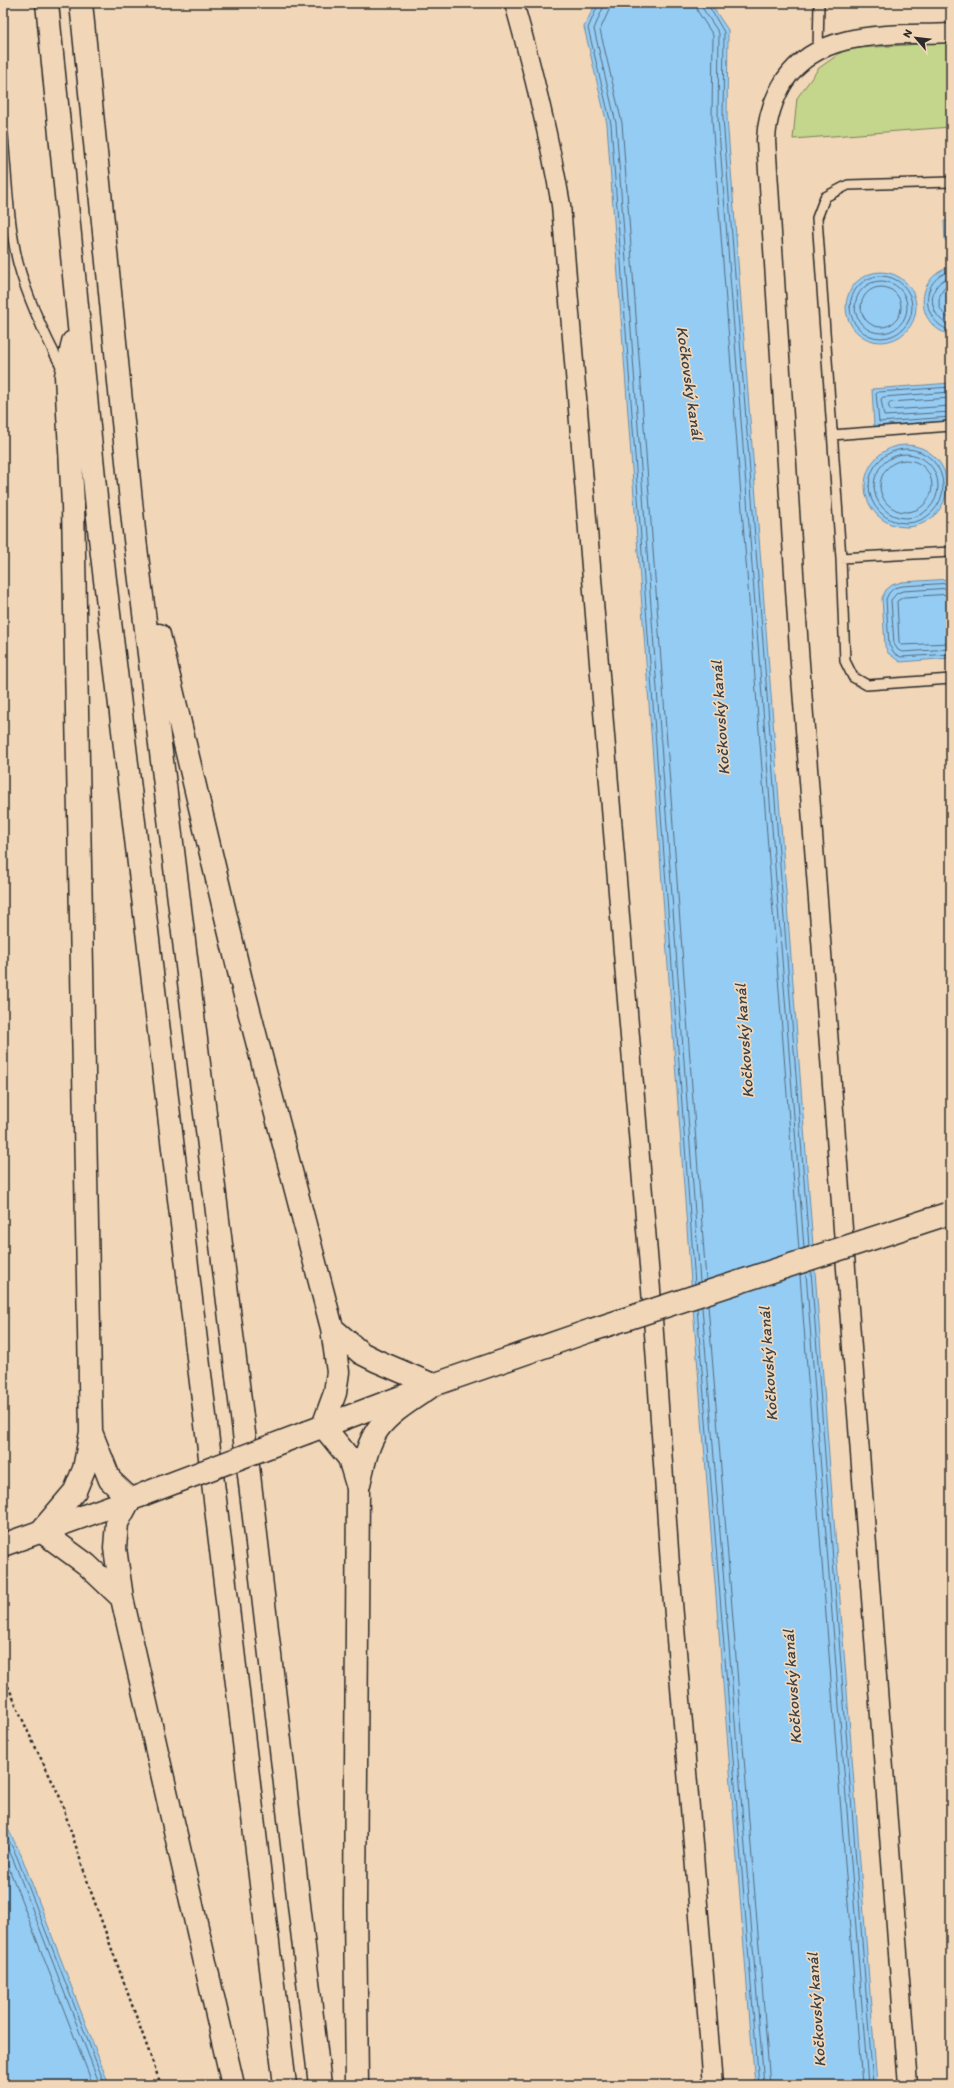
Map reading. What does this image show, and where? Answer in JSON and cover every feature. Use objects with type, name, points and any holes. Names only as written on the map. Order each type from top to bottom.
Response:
[{"type":"main road","points":[[47,3],[77,321],[101,546],[285,2085]]},
{"type":"main road","points":[[81,3],[134,531],[247,1458],[320,2085]]},
{"type":"main road","points":[[33,1534],[75,1491],[84,1469],[91,1432],[73,521],[66,376],[77,321]]},
{"type":"main road","points":[[134,531],[240,980],[332,1328],[338,1372],[334,1393],[316,1429]]},
{"type":"main road","points":[[3,1545],[137,1497],[433,1385],[714,1290],[949,1213]]},
{"type":"main road","points":[[332,1328],[366,1356],[433,1385]]},
{"type":"main road","points":[[357,2085],[355,1900],[358,1488],[369,1446],[378,1429],[391,1417],[433,1385]]},
{"type":"main road","points":[[316,1429],[349,1458],[358,1488]]},
{"type":"main road","points":[[91,1432],[110,1480],[137,1497]]},
{"type":"main road","points":[[137,1497],[117,1523],[115,1548],[122,1598],[233,2085]]},
{"type":"main road","points":[[33,1534],[86,1564],[122,1598]]},
{"type":"street","points":[[514,3],[536,81],[550,142],[561,205],[651,1282],[671,1587],[713,2085]]},
{"type":"street","points":[[908,2085],[799,658],[766,163],[767,127],[774,100],[795,68],[818,49],[837,42],[859,38],[951,33]]},
{"type":"lane","points":[[818,49],[819,3]]},
{"type":"lane","points":[[4,136],[12,231],[18,264],[45,334],[66,376]]},
{"type":"lane","points":[[951,182],[848,185],[825,197],[817,218],[841,558],[845,661],[853,677],[867,685],[951,679]]},
{"type":"lane","points":[[832,435],[951,426]]},
{"type":"lane","points":[[841,558],[951,552]]},
{"type":"path","points":[[3,1675],[29,1734],[59,1795],[90,1889],[161,2085]]},
{"type":"green space","points":[[951,42],[951,127],[793,139],[797,98],[819,68],[846,49]]},
{"type":"water","name":"Kočkovský kanál","points":[[596,3],[710,3],[728,30],[727,118],[877,2085],[755,2085],[690,1269],[607,124],[584,27]]},
{"type":"water","points":[[944,221],[951,221],[951,240],[945,240]]},
{"type":"water","points":[[951,267],[951,335],[939,330],[930,322],[925,312],[923,301],[925,290],[930,280],[939,272]]},
{"type":"water","points":[[881,272],[900,278],[910,288],[916,307],[910,326],[900,336],[881,342],[862,336],[852,326],[846,307],[852,288],[862,278]]},
{"type":"water","points":[[951,383],[951,421],[874,426],[872,389]]},
{"type":"water","points":[[898,445],[914,445],[929,452],[940,463],[947,478],[947,494],[944,502],[935,515],[922,524],[914,527],[898,527],[883,520],[872,509],[865,494],[865,478],[872,463],[883,452]]},
{"type":"water","points":[[951,579],[951,658],[900,662],[888,653],[885,646],[882,598],[886,590],[892,585],[902,582]]},
{"type":"water","points":[[3,1819],[21,1855],[109,2085],[3,2085]]}]
